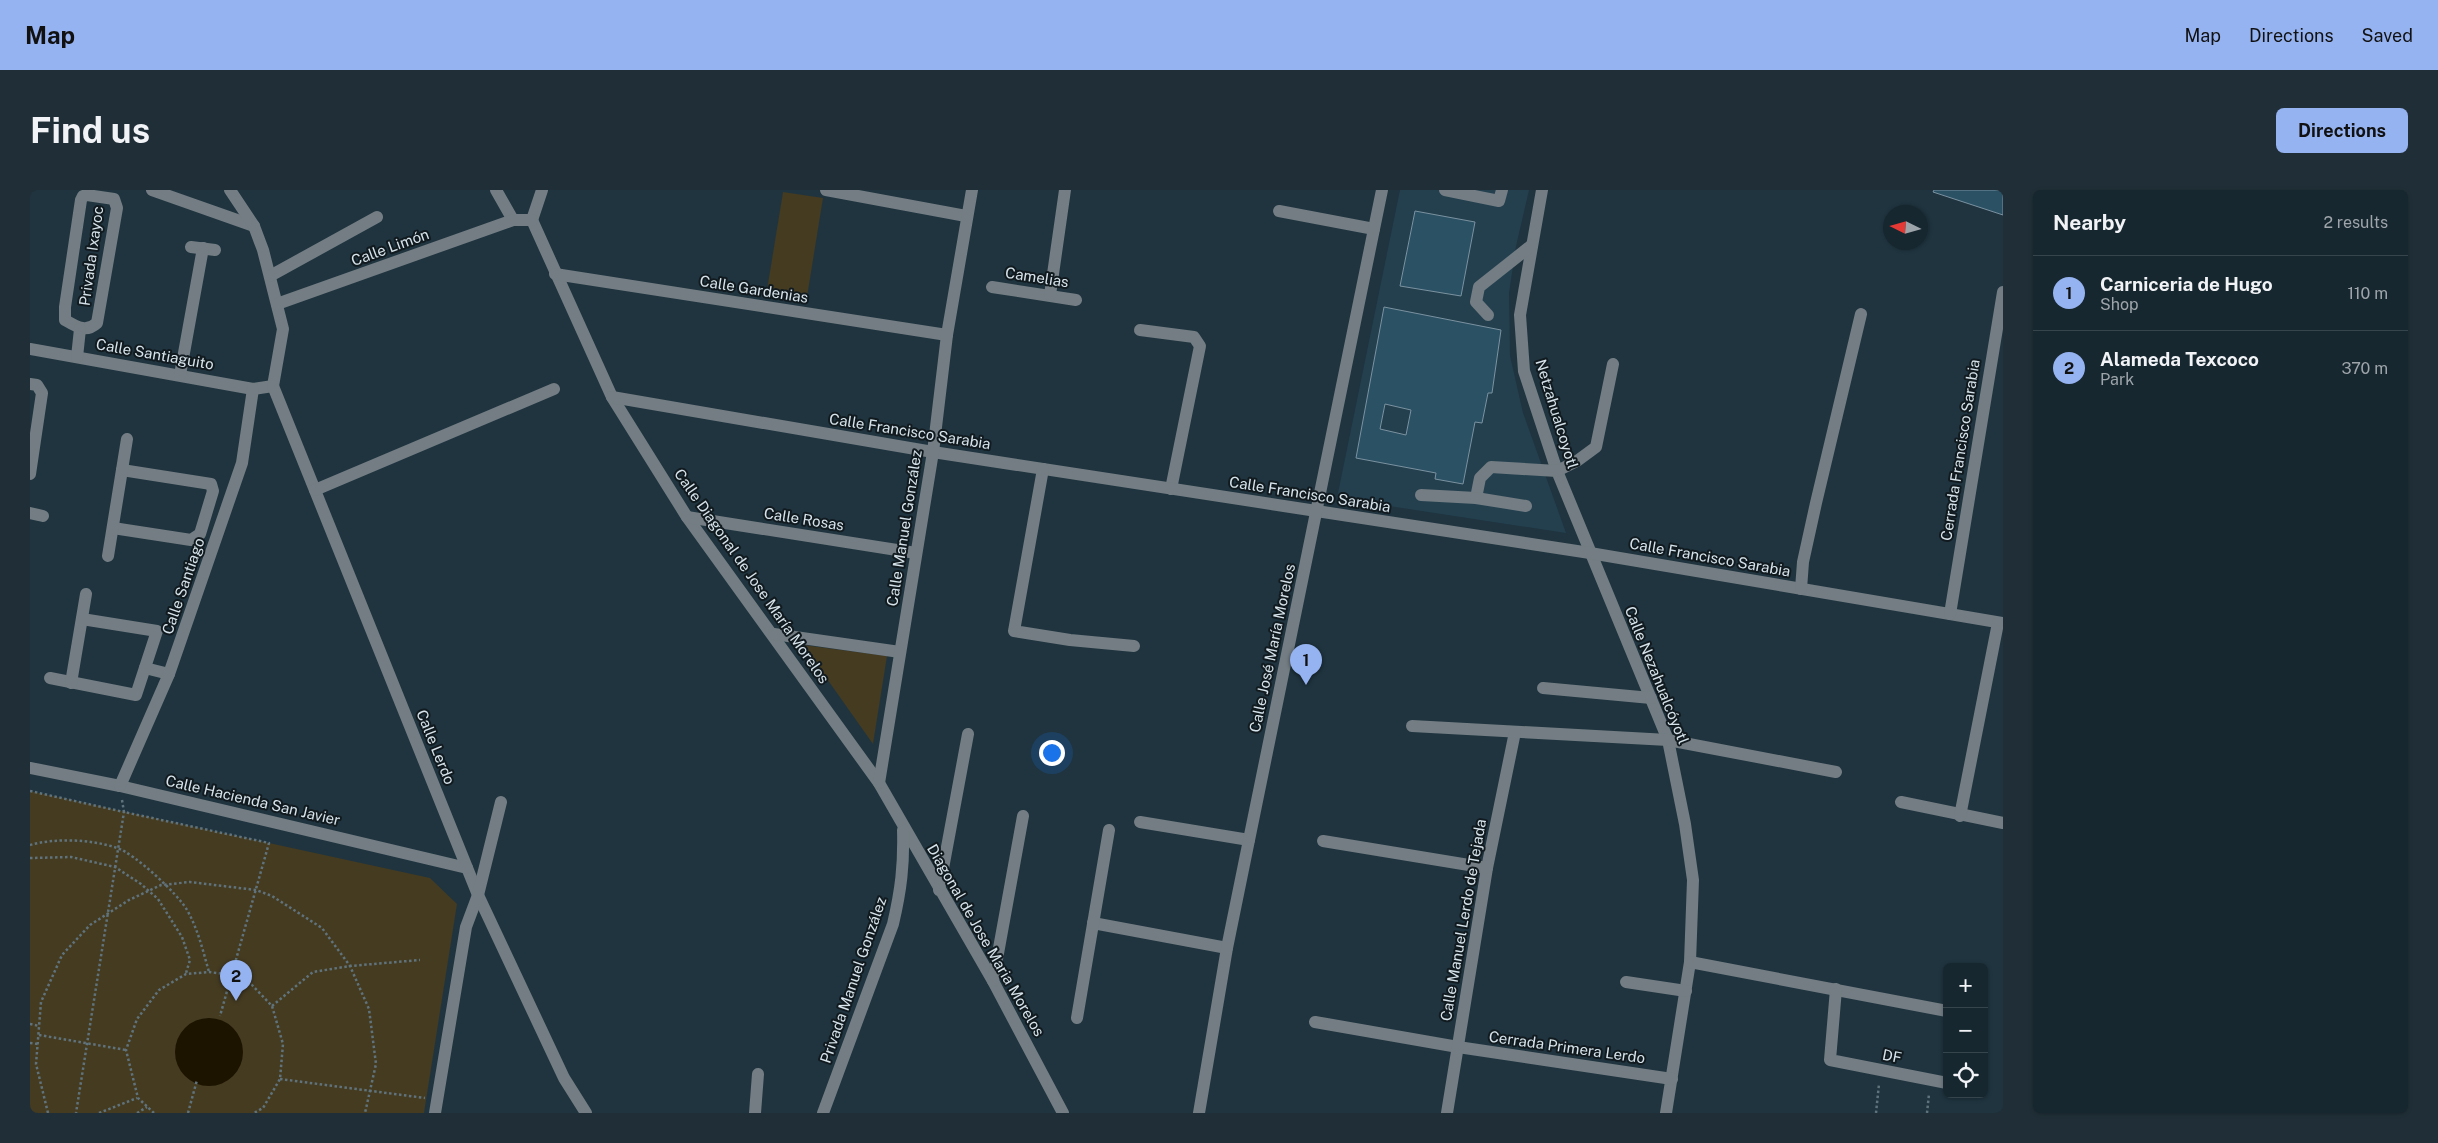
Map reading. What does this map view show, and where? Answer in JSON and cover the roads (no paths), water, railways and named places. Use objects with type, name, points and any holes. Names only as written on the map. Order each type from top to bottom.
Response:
[{"type":"street","points":[[152,190],[254,226]]},
{"type":"street","points":[[230,190],[254,226],[270,276],[283,328],[273,386]]},
{"type":"street","points":[[496,190],[513,220]]},
{"type":"street","points":[[532,220],[542,190]]},
{"type":"street","points":[[826,190],[966,216]]},
{"type":"street","name":"Calle Manuel González","points":[[879,783],[933,452],[947,335],[972,190]]},
{"type":"street","points":[[1050,295],[1065,190]]},
{"type":"street","name":"Calle José María Morelos","points":[[1200,1113],[1227,948],[1382,190]]},
{"type":"street","points":[[1445,190],[1499,201],[1502,190]]},
{"type":"street","name":"Netzahualcoyotl","points":[[1542,190],[1520,316],[1524,371],[1557,471],[1590,553]]},
{"type":"street","name":"Privada Ixayoc","points":[[87,195],[114,199],[117,208],[97,324],[92,328],[80,329],[66,320],[64,314],[81,200],[83,196],[87,195]]},
{"type":"street","points":[[1279,211],[1374,229]]},
{"type":"street","points":[[270,276],[377,217]]},
{"type":"street","name":"Calle Limón","points":[[277,304],[513,220],[532,220]]},
{"type":"street","name":"Calle Diagonal de Jose María Morelos","points":[[532,220],[612,397],[687,518],[774,634],[879,783]]},
{"type":"street","points":[[1488,314],[1476,302],[1480,287],[1532,245]]},
{"type":"street","points":[[180,375],[203,248]]},
{"type":"street","name":"Calle Gardenias","points":[[555,274],[947,335]]},
{"type":"street","name":"Camelias","points":[[992,287],[1076,300]]},
{"type":"street","name":"Cerrada Francisco Sarabia","points":[[1950,614],[2003,292]]},
{"type":"street","points":[[1801,589],[1804,562],[1816,503],[1861,314]]},
{"type":"street","points":[[77,357],[80,329]]},
{"type":"street","points":[[1140,330],[1194,337],[1200,346],[1171,489]]},
{"type":"street","name":"Calle Santiaguito","points":[[30,349],[253,389],[273,386]]},
{"type":"street","points":[[1476,498],[1480,478],[1491,467],[1557,471],[1577,461],[1596,447],[1613,364]]},
{"type":"street","points":[[30,384],[37,385],[42,393],[30,474]]},
{"type":"street","name":"Calle Lerdo","points":[[273,386],[478,895],[560,1069],[586,1113]]},
{"type":"street","name":"Calle Santiago","points":[[120,786],[169,674],[223,520],[242,463],[253,389]]},
{"type":"street","points":[[314,490],[554,389]]},
{"type":"street","name":"Calle Francisco Sarabia","points":[[612,397],[933,452],[1590,553],[2001,623]]},
{"type":"street","points":[[108,556],[127,439]]},
{"type":"street","points":[[1043,469],[1014,631],[1070,640],[1134,646]]},
{"type":"street","points":[[112,528],[190,540],[200,534],[213,491],[211,484],[122,470]]},
{"type":"street","points":[[1421,495],[1476,498],[1526,506]]},
{"type":"street","points":[[30,513],[43,516]]},
{"type":"street","points":[[206,515],[223,520]]},
{"type":"street","name":"Calle Rosas","points":[[687,518],[916,553]]},
{"type":"street","name":"Calle Nezahualcóyotl","points":[[1590,553],[1668,740],[1686,824],[1693,880],[1690,962],[1666,1113]]},
{"type":"street","points":[[71,683],[86,594]]},
{"type":"street","points":[[50,678],[136,695],[157,631],[82,619]]},
{"type":"street","points":[[1960,816],[2001,623]]},
{"type":"street","points":[[774,634],[900,652]]},
{"type":"street","points":[[145,668],[169,674]]},
{"type":"street","points":[[1543,688],[1651,698]]},
{"type":"street","points":[[1412,726],[1668,740],[1836,772]]},
{"type":"street","name":"Calle Manuel Lerdo de Tejada","points":[[1447,1113],[1487,868],[1515,732]]},
{"type":"street","points":[[939,890],[968,734]]},
{"type":"street","name":"Calle Hacienda San Javier","points":[[30,768],[120,786],[467,868]]},
{"type":"street","name":"Diagonal de Jose Maria Morelos","points":[[879,783],[903,828],[993,981],[1063,1113]]},
{"type":"street","points":[[435,1113],[466,927],[478,895],[501,802]]},
{"type":"street","points":[[1901,802],[1960,816],[2003,823]]},
{"type":"street","points":[[993,981],[1023,816]]},
{"type":"street","points":[[1140,822],[1249,840]]},
{"type":"street","name":"Privada Manuel González","points":[[826,1112],[893,924],[901,892],[904,865],[903,828]]},
{"type":"street","points":[[1077,1018],[1109,830]]},
{"type":"street","points":[[1324,841],[1487,868]]},
{"type":"street","points":[[1093,923],[1227,948]]},
{"type":"street","points":[[1690,962],[1943,1010]]},
{"type":"street","points":[[1626,982],[1686,991]]},
{"type":"street","name":"DF","points":[[1836,989],[1830,1060],[1943,1082]]},
{"type":"street","name":"Cerrada Primera Lerdo","points":[[1315,1022],[1458,1047],[1672,1079]]},
{"type":"street","points":[[754,1113],[758,1074]]},
{"type":"place","name":"Carniceria de Hugo","points":[[1306,685]]},
{"type":"place","name":"Alameda Texcoco","points":[[236,1001]]}]
